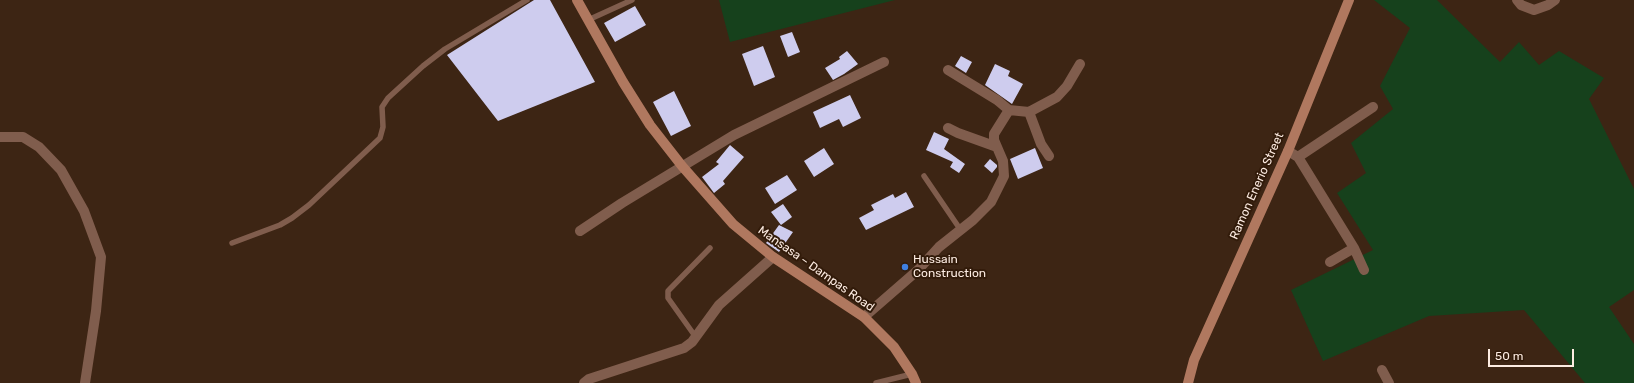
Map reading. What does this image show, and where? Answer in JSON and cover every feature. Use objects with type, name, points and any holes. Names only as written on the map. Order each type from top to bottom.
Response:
[{"type":"main road","name":"Mansasa – Dampas Road","points":[[577,0],[623,82],[650,125],[682,166],[733,224],[773,257],[864,317],[894,347],[914,378]]},
{"type":"main road","name":"Ramon Enerio Street","points":[[1188,383],[1194,360],[1214,312],[1288,151],[1349,0]]},
{"type":"street","points":[[1517,0],[1521,5],[1534,10],[1548,5],[1555,0]]},
{"type":"street","points":[[580,231],[622,202],[734,135],[884,62]]},
{"type":"street","points":[[948,70],[997,100],[1009,110],[1029,112],[1057,97],[1067,86],[1080,64]]},
{"type":"street","points":[[1298,157],[1373,107]]},
{"type":"street","points":[[864,317],[918,270],[939,248],[960,229],[973,220],[991,202],[1004,176],[1003,161],[994,140],[994,134],[1009,110]]},
{"type":"street","points":[[1029,112],[1041,144],[1049,156]]},
{"type":"street","points":[[948,128],[997,147]]},
{"type":"street","points":[[0,137],[22,137],[39,147],[61,170],[84,211],[101,257],[96,311],[85,383]]},
{"type":"street","points":[[1288,151],[1298,157],[1354,248],[1364,270]]},
{"type":"street","points":[[1330,262],[1354,248]]},
{"type":"street","points":[[584,383],[589,379],[684,348],[696,336],[719,305],[773,257]]},
{"type":"street","points":[[1382,370],[1389,383]]},
{"type":"lane","points":[[232,243],[280,225],[309,205],[380,138],[383,127],[382,107],[388,98],[423,66],[445,49],[527,0]]},
{"type":"lane","points":[[588,20],[632,0]]},
{"type":"lane","points":[[924,176],[960,229]]},
{"type":"lane","points":[[696,336],[668,298],[668,292],[710,248]]},
{"type":"lane","points":[[876,383],[914,378]]},
{"type":"green space","points":[[719,0],[895,0],[730,42]]},
{"type":"green space","points":[[1374,0],[1437,0],[1500,62],[1519,42],[1539,65],[1559,51],[1604,78],[1589,99],[1634,189],[1634,290],[1609,307],[1634,344],[1634,383],[1585,383],[1524,310],[1429,316],[1323,361],[1291,290],[1373,250],[1337,193],[1366,173],[1351,143],[1393,109],[1380,86],[1410,28]]},
{"type":"building","points":[[534,0],[550,0],[595,82],[498,121],[447,55]]},
{"type":"building","points":[[635,6],[646,25],[615,42],[604,23]]},
{"type":"building","points":[[792,32],[800,52],[788,57],[780,36]]},
{"type":"building","points":[[763,46],[775,77],[754,86],[742,54]]},
{"type":"building","points":[[847,51],[858,64],[833,80],[825,68],[840,59],[839,57]]},
{"type":"building","points":[[961,56],[972,62],[966,73],[955,66]]},
{"type":"building","points":[[995,64],[1010,71],[1008,76],[1023,84],[1012,104],[985,85]]},
{"type":"building","points":[[674,91],[691,126],[671,136],[653,102]]},
{"type":"building","points":[[850,95],[861,118],[843,127],[839,119],[820,128],[813,112]]},
{"type":"building","points":[[934,132],[949,139],[944,149],[965,164],[959,173],[950,167],[953,162],[926,150]]},
{"type":"building","points":[[730,145],[744,157],[723,181],[725,184],[714,193],[702,177],[719,164],[716,162]]},
{"type":"building","points":[[824,148],[834,164],[814,177],[804,161]]},
{"type":"building","points":[[1035,148],[1043,168],[1018,179],[1010,159]]},
{"type":"building","points":[[990,159],[997,165],[992,173],[984,166]]},
{"type":"building","points":[[787,175],[797,190],[775,204],[765,188]]},
{"type":"building","points":[[906,192],[914,207],[866,230],[859,218],[874,210],[871,205],[893,194],[895,198]]},
{"type":"building","points":[[783,204],[792,217],[781,225],[771,212]]},
{"type":"building","points":[[779,225],[793,232],[779,252],[766,243]]},
{"type":"place","name":"Hussain Construction","points":[[905,267]]}]
